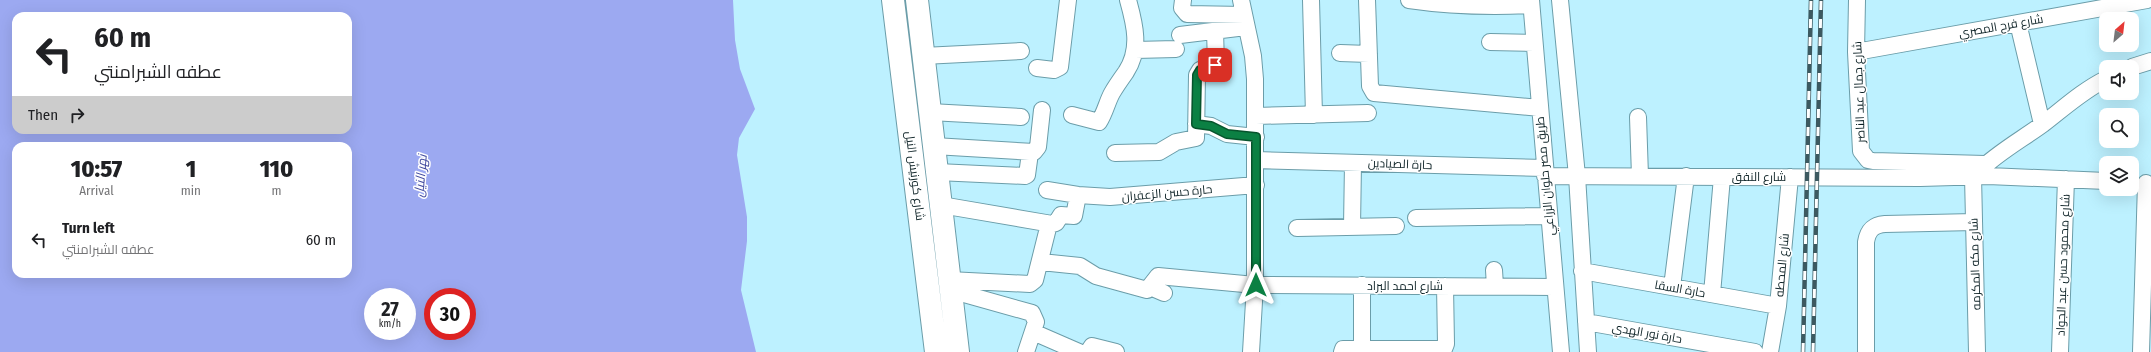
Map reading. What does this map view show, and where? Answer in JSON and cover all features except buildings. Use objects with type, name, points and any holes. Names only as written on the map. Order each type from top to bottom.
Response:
[{"type":"highway","name":"شارع كورنيش النيل","points":[[893,0],[936,352]]},
{"type":"highway","name":"شارع كورنيش النيل","points":[[917,0],[958,352]]},
{"type":"street","points":[[1037,68],[1054,70],[1060,67],[1068,0]]},
{"type":"street","points":[[1072,115],[1096,122],[1100,120],[1110,97],[1126,72],[1135,50],[1135,23],[1128,0]]},
{"type":"street","points":[[1183,0],[1182,8],[1187,14],[1244,14]]},
{"type":"street","points":[[1311,0],[1314,115]]},
{"type":"street","points":[[1367,0],[1370,86],[1371,90],[1378,95],[1540,108]]},
{"type":"street","points":[[1409,0],[1442,5],[1480,6],[1531,2]]},
{"type":"street","points":[[1560,0],[1577,176],[1588,352]]},
{"type":"street","name":"شارع جمال عبد الناصر","points":[[1857,0],[1856,52],[1861,151],[1868,160],[1985,164]]},
{"type":"street","name":"شارع فرح المصري","points":[[1856,52],[2147,0]]},
{"type":"street","name":"طريق مصر حلوان الزراعي","points":[[1531,2],[1560,352]]},
{"type":"street","points":[[1135,50],[1178,42],[1215,31],[1244,14]]},
{"type":"street","points":[[1244,14],[1253,56],[1256,116],[1256,285],[1251,352]]},
{"type":"street","points":[[2018,23],[2042,124]]},
{"type":"street","points":[[1115,153],[1159,152],[1176,142],[1194,140],[1196,136],[1197,75],[1200,70],[1216,64],[1215,31]]},
{"type":"street","points":[[1490,42],[1534,43]]},
{"type":"street","points":[[923,56],[1021,51]]},
{"type":"street","points":[[1340,53],[1369,54]]},
{"type":"street","points":[[2139,65],[2151,61]]},
{"type":"street","points":[[1972,176],[1985,164],[2042,124],[2068,103],[2099,83]]},
{"type":"street","points":[[934,146],[1030,153],[1037,150],[1042,110]]},
{"type":"street","points":[[930,112],[1021,117]]},
{"type":"street","points":[[1256,116],[1368,113]]},
{"type":"street","points":[[1638,117],[1640,176]]},
{"type":"street","points":[[1196,124],[1211,126],[1227,134],[1256,137]]},
{"type":"street","points":[[937,172],[1025,176],[1027,175],[1030,153]]},
{"type":"street","name":"حارة الصيادين","points":[[1256,160],[1545,172]]},
{"type":"street","points":[[1352,227],[1353,163]]},
{"type":"street","name":"شارع النفق","points":[[1545,172],[1577,176],[1972,176],[2099,181]]},
{"type":"street","points":[[1672,287],[1686,176]]},
{"type":"street","name":"شارع مكه المكرمه","points":[[1972,176],[1977,352]]},
{"type":"street","points":[[1712,294],[1722,177]]},
{"type":"street","name":"شارع المحطه","points":[[1770,352],[1778,306],[1790,177]]},
{"type":"street","name":"شارع محمود حسن عبد الجواد","points":[[2060,352],[2066,179]]},
{"type":"street","points":[[2141,352],[2143,183]]},
{"type":"street","name":"حارة حسن الزعفران","points":[[1047,190],[1078,196],[1110,197],[1256,185]]},
{"type":"street","points":[[941,205],[1055,224],[1061,215],[1074,216],[1078,196]]},
{"type":"street","points":[[1416,218],[1548,216]]},
{"type":"street","points":[[1866,352],[1866,242],[1867,234],[1871,228],[1884,224],[1974,222]]},
{"type":"street","points":[[949,285],[1026,285],[1035,280],[1041,262],[1049,224]]},
{"type":"street","points":[[1297,228],[1396,226]]},
{"type":"street","name":"شارع احمد البراد","points":[[1041,262],[1080,266],[1096,276],[1147,290],[1157,290],[1155,276],[1256,285],[1555,287]]},
{"type":"street","points":[[1494,270],[1495,286]]},
{"type":"street","name":"حارة السقا","points":[[1582,272],[1778,306]]},
{"type":"street","points":[[949,285],[1032,314],[1036,322],[1026,352]]},
{"type":"street","points":[[1359,349],[1362,343],[1362,285]]},
{"type":"street","points":[[1342,352],[1343,349],[1444,349],[1446,344],[1445,286]]},
{"type":"street","name":"حارة نور الهدي","points":[[1586,322],[1755,352]]},
{"type":"street","points":[[1033,332],[1078,352]]},
{"type":"street","points":[[1088,352],[1092,346],[1116,352]]},
{"type":"water","name":"نهر النيل","points":[[0,0],[733,0],[735,40],[740,69],[755,109],[739,138],[737,155],[747,217],[747,241],[741,290],[756,352],[0,352]]},
{"type":"railway","points":[[1803,352],[1811,0]]},
{"type":"railway","points":[[1813,352],[1821,0]]},
{"type":"route","points":[[1215,65],[1200,70],[1197,75],[1196,124],[1211,126],[1233,136],[1256,137],[1256,285]]}]
